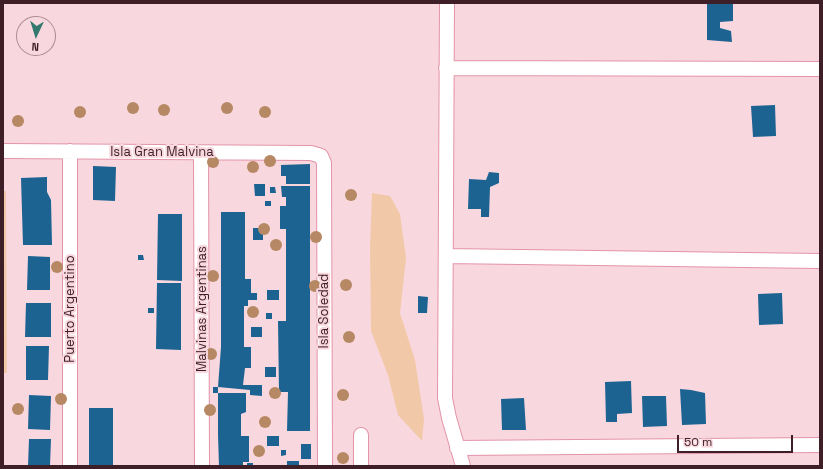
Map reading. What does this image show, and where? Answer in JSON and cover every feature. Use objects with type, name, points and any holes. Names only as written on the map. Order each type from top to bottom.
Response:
[{"type":"street","points":[[447,3],[445,398],[463,466]]},
{"type":"street","points":[[446,68],[820,69]]},
{"type":"street","name":"Isla Gran Malvina","points":[[3,151],[311,153],[321,156]]},
{"type":"street","name":"Puerto Argentino","points":[[70,151],[70,466]]},
{"type":"street","name":"Malvinas Argentinas","points":[[201,153],[202,466]]},
{"type":"street","name":"Isla Soledad","points":[[321,156],[324,163],[324,466]]},
{"type":"street","points":[[446,256],[820,261]]},
{"type":"street","points":[[361,435],[361,466]]},
{"type":"street","points":[[457,448],[820,445]]},
{"type":"shaded area","points":[[3,191],[6,191],[7,373],[3,373]]},
{"type":"shaded area","points":[[372,193],[390,196],[400,214],[406,258],[400,313],[415,360],[424,419],[422,441],[398,415],[388,375],[371,331],[370,248]]},
{"type":"building","points":[[707,3],[733,3],[733,21],[720,22],[720,28],[731,31],[732,42],[707,40]]},
{"type":"building","points":[[775,105],[776,136],[753,137],[751,106]]},
{"type":"building","points":[[310,164],[310,184],[286,184],[286,176],[281,176],[281,165]]},
{"type":"building","points":[[93,166],[116,167],[115,201],[93,200]]},
{"type":"building","points":[[489,172],[499,173],[499,183],[490,187],[489,217],[481,217],[481,209],[468,209],[469,179],[486,180]]},
{"type":"building","points":[[47,177],[47,192],[51,200],[52,245],[23,245],[21,178]]},
{"type":"building","points":[[254,184],[265,184],[265,196],[255,196]]},
{"type":"building","points":[[281,186],[310,186],[310,431],[287,431],[288,392],[279,392],[278,321],[286,321],[286,229],[280,229],[280,206],[286,206],[286,197],[282,197]]},
{"type":"building","points":[[270,187],[275,187],[276,193],[270,193]]},
{"type":"building","points":[[265,201],[271,201],[271,206],[265,206]]},
{"type":"building","points":[[221,212],[245,212],[245,279],[251,279],[251,293],[257,293],[257,300],[248,300],[248,306],[244,306],[244,347],[251,347],[251,368],[245,368],[243,385],[262,385],[262,396],[250,395],[250,390],[218,387],[221,347]]},
{"type":"building","points":[[158,214],[182,214],[182,281],[157,280]]},
{"type":"building","points":[[253,228],[263,228],[263,240],[253,240]]},
{"type":"building","points":[[138,255],[143,255],[144,260],[138,260]]},
{"type":"building","points":[[28,256],[50,257],[50,290],[27,290]]},
{"type":"building","points":[[157,283],[181,283],[181,350],[156,349]]},
{"type":"building","points":[[267,290],[279,290],[279,300],[267,300]]},
{"type":"building","points":[[782,293],[783,324],[759,325],[758,294]]},
{"type":"building","points":[[418,296],[428,297],[427,313],[418,313]]},
{"type":"building","points":[[26,303],[51,303],[51,337],[25,337]]},
{"type":"building","points":[[148,308],[154,308],[154,313],[148,313]]},
{"type":"building","points":[[266,313],[272,313],[272,319],[266,319]]},
{"type":"building","points":[[251,327],[262,327],[262,337],[251,337]]},
{"type":"building","points":[[26,346],[49,346],[48,380],[26,380]]},
{"type":"building","points":[[265,367],[276,367],[276,377],[265,377]]},
{"type":"building","points":[[631,381],[632,413],[617,414],[617,422],[606,422],[605,382]]},
{"type":"building","points":[[213,387],[218,387],[218,393],[213,393]]},
{"type":"building","points":[[680,389],[705,393],[706,424],[682,425]]},
{"type":"building","points":[[218,393],[246,393],[246,412],[241,414],[241,436],[249,436],[249,462],[243,462],[243,466],[219,466]]},
{"type":"building","points":[[29,395],[51,396],[50,430],[28,429]]},
{"type":"building","points":[[642,396],[666,396],[667,426],[643,427]]},
{"type":"building","points":[[524,398],[526,430],[502,430],[501,399]]},
{"type":"building","points":[[89,408],[113,408],[113,466],[89,466]]},
{"type":"building","points":[[267,436],[279,436],[279,446],[267,446]]},
{"type":"building","points":[[29,439],[51,439],[50,466],[28,466]]},
{"type":"building","points":[[301,444],[311,444],[311,459],[301,459]]},
{"type":"building","points":[[281,450],[286,450],[286,455],[281,456]]},
{"type":"building","points":[[287,461],[299,461],[299,466],[287,466]]},
{"type":"building","points":[[247,463],[253,463],[253,466],[247,466]]}]
